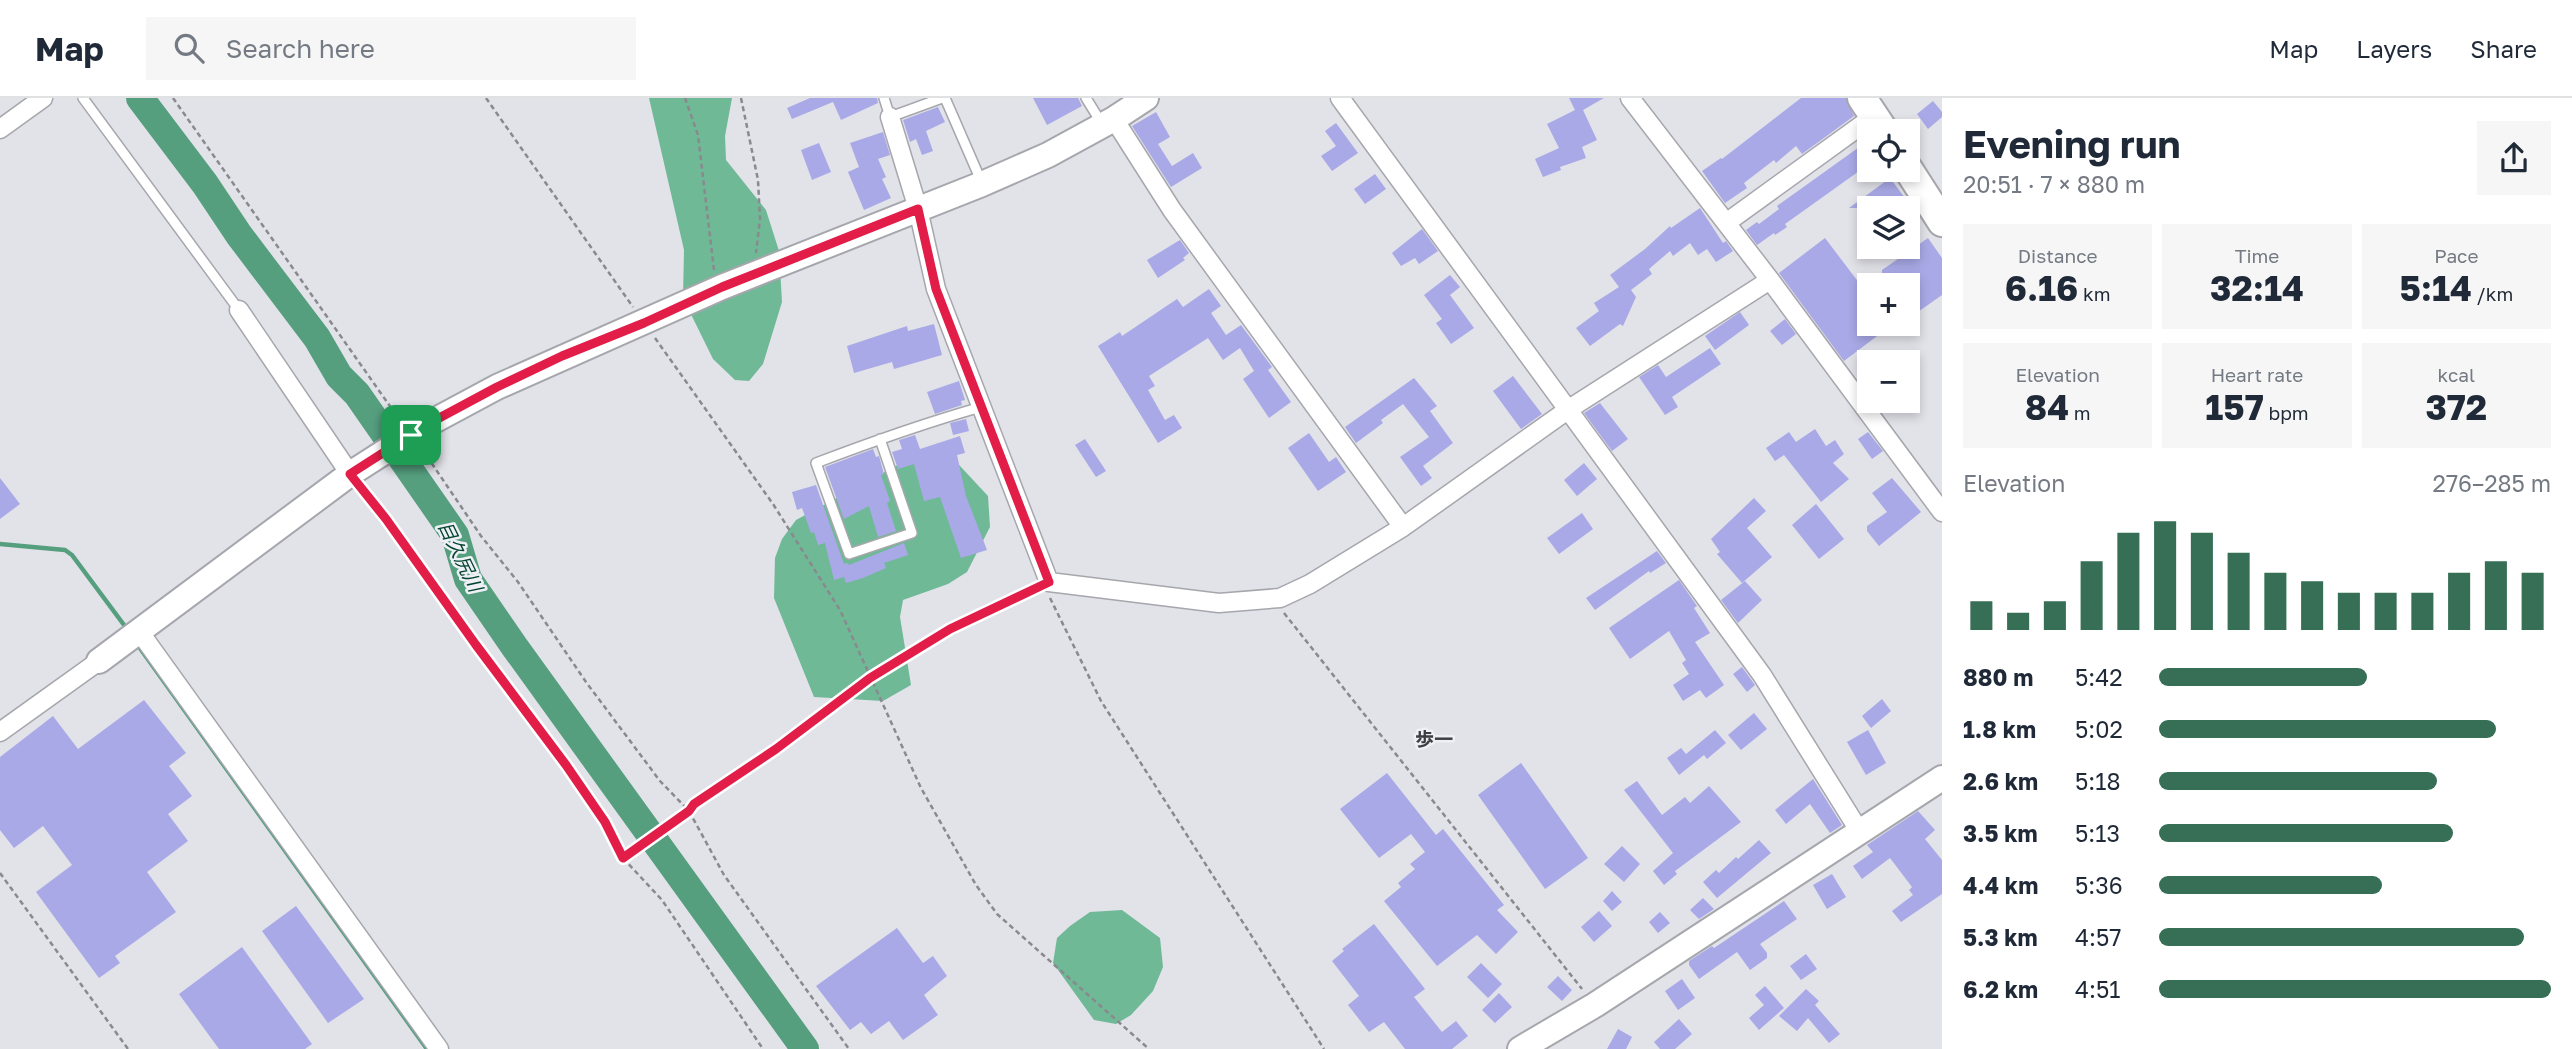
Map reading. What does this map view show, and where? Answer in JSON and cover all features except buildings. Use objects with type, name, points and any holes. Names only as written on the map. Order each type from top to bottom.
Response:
[{"type":"main road","points":[[1916,182],[1942,222]]},
{"type":"street","points":[[0,129],[43,98]]},
{"type":"street","points":[[0,732],[353,473],[409,437],[497,387],[722,287],[982,184],[1048,155],[1146,98]]},
{"type":"street","points":[[1340,98],[1762,675],[1860,832]]},
{"type":"street","points":[[1630,98],[1770,280],[1942,512]]},
{"type":"street","points":[[1726,223],[1873,115]]},
{"type":"street","points":[[890,117],[918,209],[936,289],[1046,584],[1219,603],[1280,598],[1310,584],[1403,527],[1569,408],[1770,280]]},
{"type":"street","points":[[1108,122],[1403,527]]},
{"type":"street","points":[[239,310],[353,473]]},
{"type":"street","points":[[139,631],[439,1049]]},
{"type":"street","points":[[1535,1045],[1942,778]]},
{"type":"lane","points":[[83,98],[239,310]]},
{"type":"lane","points":[[884,98],[890,117],[943,98],[982,184]]},
{"type":"lane","points":[[1086,98],[1108,122]]},
{"type":"lane","points":[[880,439],[912,533],[849,554],[816,463],[880,439],[981,407]]},
{"type":"path","points":[[173,98],[409,437],[436,468],[481,536],[518,583],[586,682],[660,781],[689,811],[723,875],[849,1049]]},
{"type":"path","points":[[486,98],[781,516],[840,610],[921,788],[976,885],[997,914],[1149,1049]]},
{"type":"path","points":[[685,98],[698,135],[713,267],[722,287]]},
{"type":"path","points":[[741,98],[758,180],[760,219],[754,274]]},
{"type":"path","points":[[353,473],[566,765],[605,822],[623,858],[662,900],[763,1049]]},
{"type":"path","points":[[623,858],[870,678],[950,629],[1046,584],[1114,723],[1324,1049]]},
{"type":"path","points":[[1280,598],[1285,615],[1595,1005]]},
{"type":"path","points":[[0,873],[128,1049]]},
{"type":"green space","points":[[649,98],[732,98],[725,136],[726,160],[766,210],[779,251],[782,302],[763,364],[749,381],[735,380],[713,359],[683,298],[684,250]]},
{"type":"green space","points":[[947,452],[988,496],[990,527],[967,572],[948,584],[903,600],[900,617],[911,685],[883,701],[814,697],[774,598],[775,558],[782,539],[796,520],[907,460]]},
{"type":"green space","points":[[1122,910],[1160,938],[1163,967],[1153,991],[1131,1015],[1116,1024],[1094,1020],[1053,963],[1057,938],[1070,926],[1090,912]]},
{"type":"waterway","name":"目久尻川","points":[[140,98],[317,338],[339,376],[357,394],[455,535],[468,579],[805,1049]]},
{"type":"waterway","points":[[0,544],[65,550],[72,555],[127,629]]},
{"type":"waterway","points":[[137,644],[427,1049]]},
{"type":"district","name":"歩一","points":[[1434,738]]},
{"type":"route","points":[[918,209],[936,289],[1049,582],[950,629],[870,678],[623,858],[605,822],[566,765],[350,474],[411,435],[497,387],[562,356],[644,323],[722,287],[918,209]]}]
